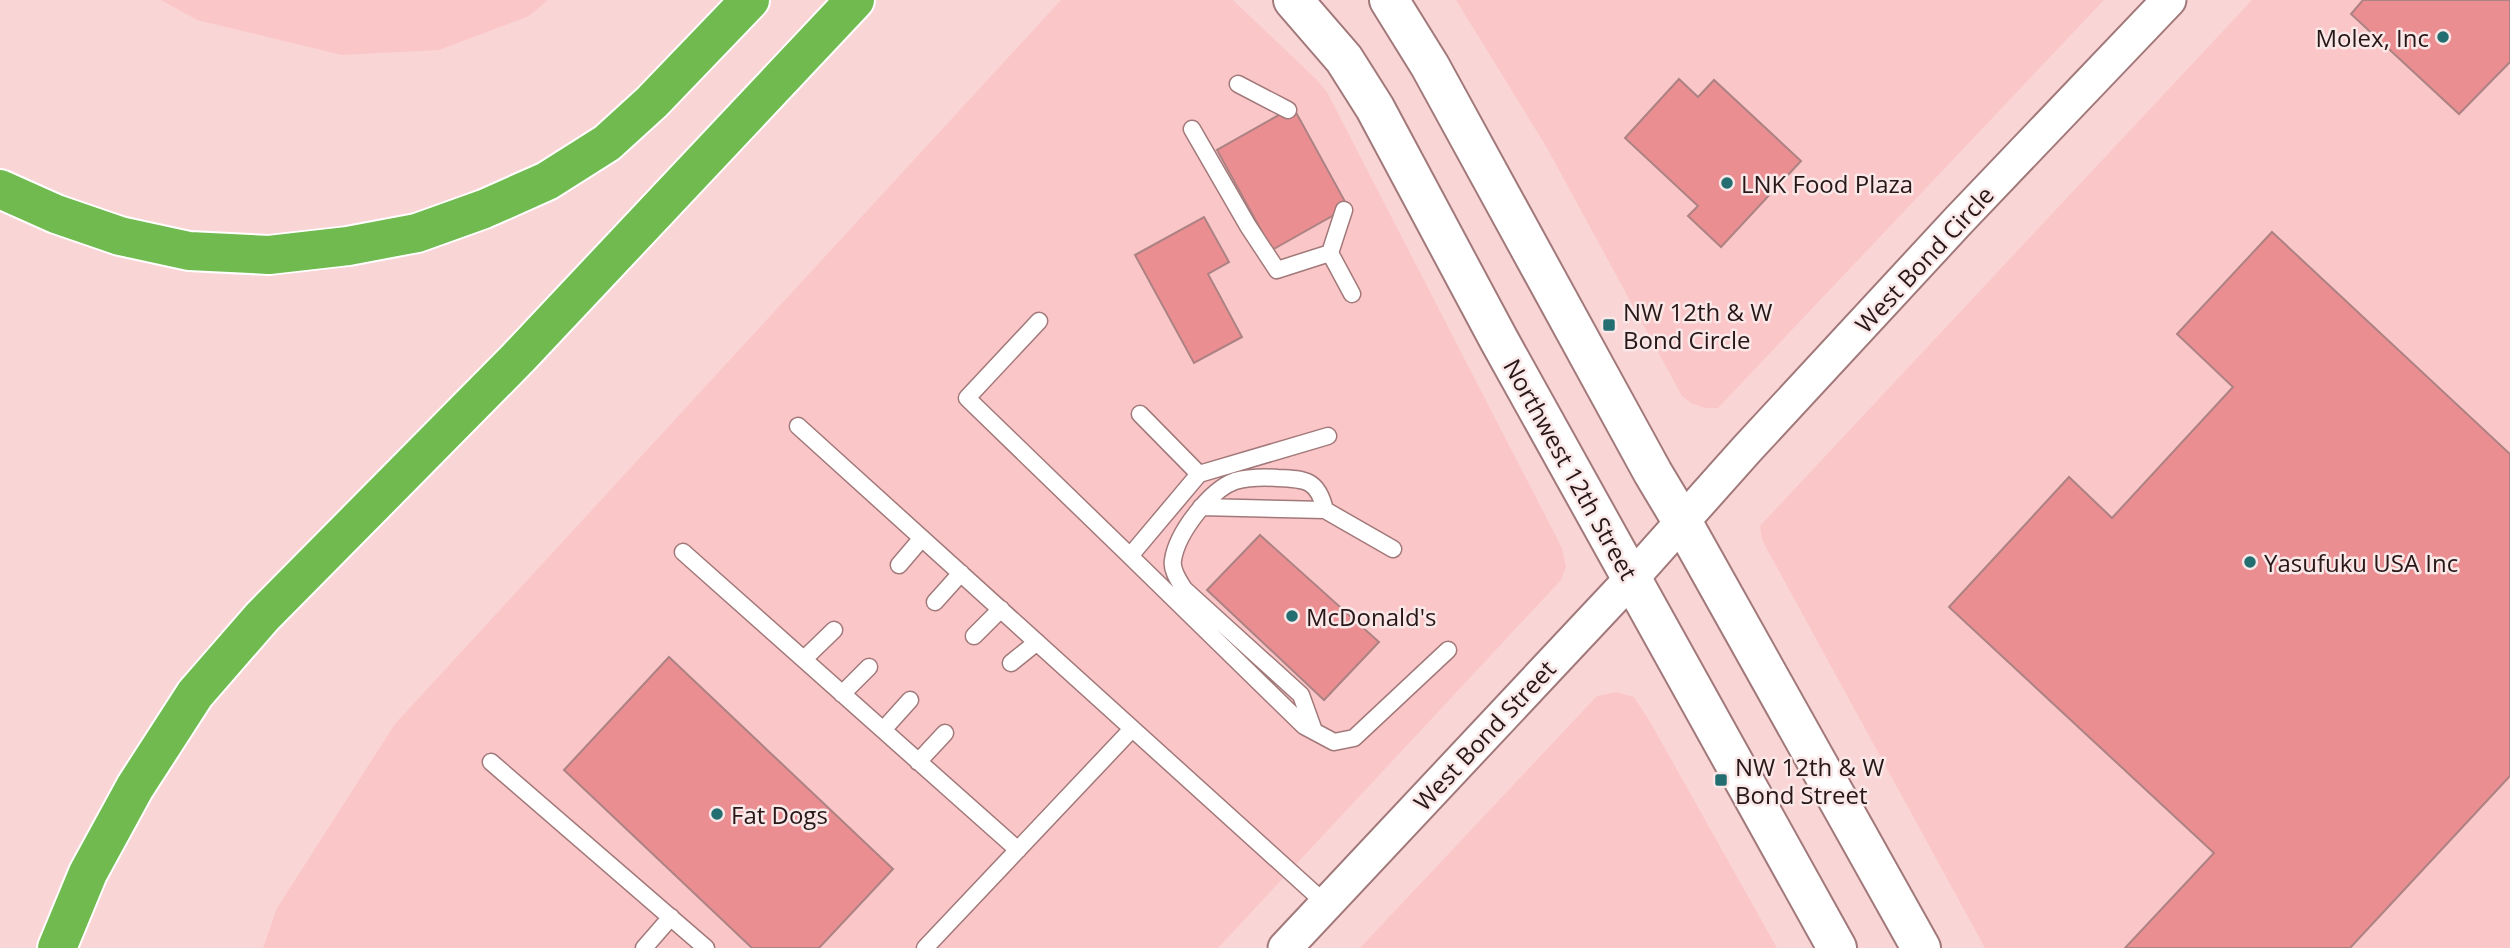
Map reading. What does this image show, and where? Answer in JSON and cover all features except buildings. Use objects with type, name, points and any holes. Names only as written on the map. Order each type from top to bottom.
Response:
[{"type":"highway","points":[[0,189],[56,214],[120,236],[189,251],[269,255],[348,246],[417,233],[484,208],[547,180],[607,143],[652,103],[750,0]]},
{"type":"highway","points":[[57,948],[88,873],[135,787],[195,694],[262,617],[518,358],[855,0]]},
{"type":"main road","name":"Northwest 12th Street","points":[[1293,0],[1344,59],[1375,108],[1499,340],[1837,948]]},
{"type":"main road","points":[[1389,0],[1430,66],[1653,473],[1921,948]]},
{"type":"street","name":"West Bond Circle","points":[[1683,523],[1747,449],[1959,220],[2169,0]]},
{"type":"street","name":"West Bond Street","points":[[1285,948],[1683,523]]},
{"type":"lane","points":[[1238,85],[1288,110]]},
{"type":"lane","points":[[1192,130],[1225,174],[1277,270],[1329,253]]},
{"type":"lane","points":[[1344,210],[1329,253],[1352,294]]},
{"type":"lane","points":[[1039,321],[967,398],[1304,726],[1334,742],[1354,738],[1448,650]]},
{"type":"lane","points":[[1140,414],[1199,474]]},
{"type":"lane","points":[[798,426],[1326,904]]},
{"type":"lane","points":[[1130,556],[1199,474],[1328,436]]},
{"type":"lane","points":[[1314,731],[1301,695],[1184,589],[1175,574],[1172,561],[1183,536],[1201,507],[1217,492],[1234,482],[1263,476],[1300,479],[1311,483],[1321,494],[1325,510]]},
{"type":"lane","points":[[1201,507],[1325,510],[1393,550]]},
{"type":"lane","points":[[899,565],[922,538]]},
{"type":"lane","points":[[683,552],[1018,850]]},
{"type":"lane","points":[[934,602],[961,573]]},
{"type":"lane","points":[[974,636],[1001,609]]},
{"type":"lane","points":[[804,659],[834,630]]},
{"type":"lane","points":[[1011,663],[1037,642]]},
{"type":"lane","points":[[842,694],[869,667]]},
{"type":"lane","points":[[883,730],[910,700]]},
{"type":"lane","points":[[925,948],[1132,729]]},
{"type":"lane","points":[[918,762],[945,733]]},
{"type":"lane","points":[[491,762],[706,948]]},
{"type":"lane","points":[[644,948],[671,917]]},
{"type":"shaded area","points":[[161,0],[548,0],[529,16],[439,50],[342,55],[197,20]]},
{"type":"shaded area","points":[[1061,0],[1233,0],[1317,80],[1327,92],[1562,548],[1566,567],[1561,580],[1218,948],[263,948],[277,908],[395,724]]},
{"type":"shaded area","points":[[1456,0],[2104,0],[1718,408],[1705,408],[1682,396],[1547,148]]},
{"type":"shaded area","points":[[2252,0],[2510,0],[2510,948],[1985,948],[1762,540],[1760,526]]},
{"type":"shaded area","points":[[1616,692],[1634,697],[1649,720],[1777,948],[1360,948],[1597,696]]},
{"type":"place","name":"Molex, Inc","points":[[2443,37]]},
{"type":"place","name":"LNK Food Plaza","points":[[1727,183]]},
{"type":"place","name":"NW 12th & W Bond Circle","points":[[1609,325]]},
{"type":"place","name":"Yasufuku USA Inc","points":[[2250,562]]},
{"type":"place","name":"McDonald's","points":[[1292,616]]},
{"type":"place","name":"NW 12th & W Bond Street","points":[[1721,780]]},
{"type":"place","name":"Fat Dogs","points":[[717,814]]}]
